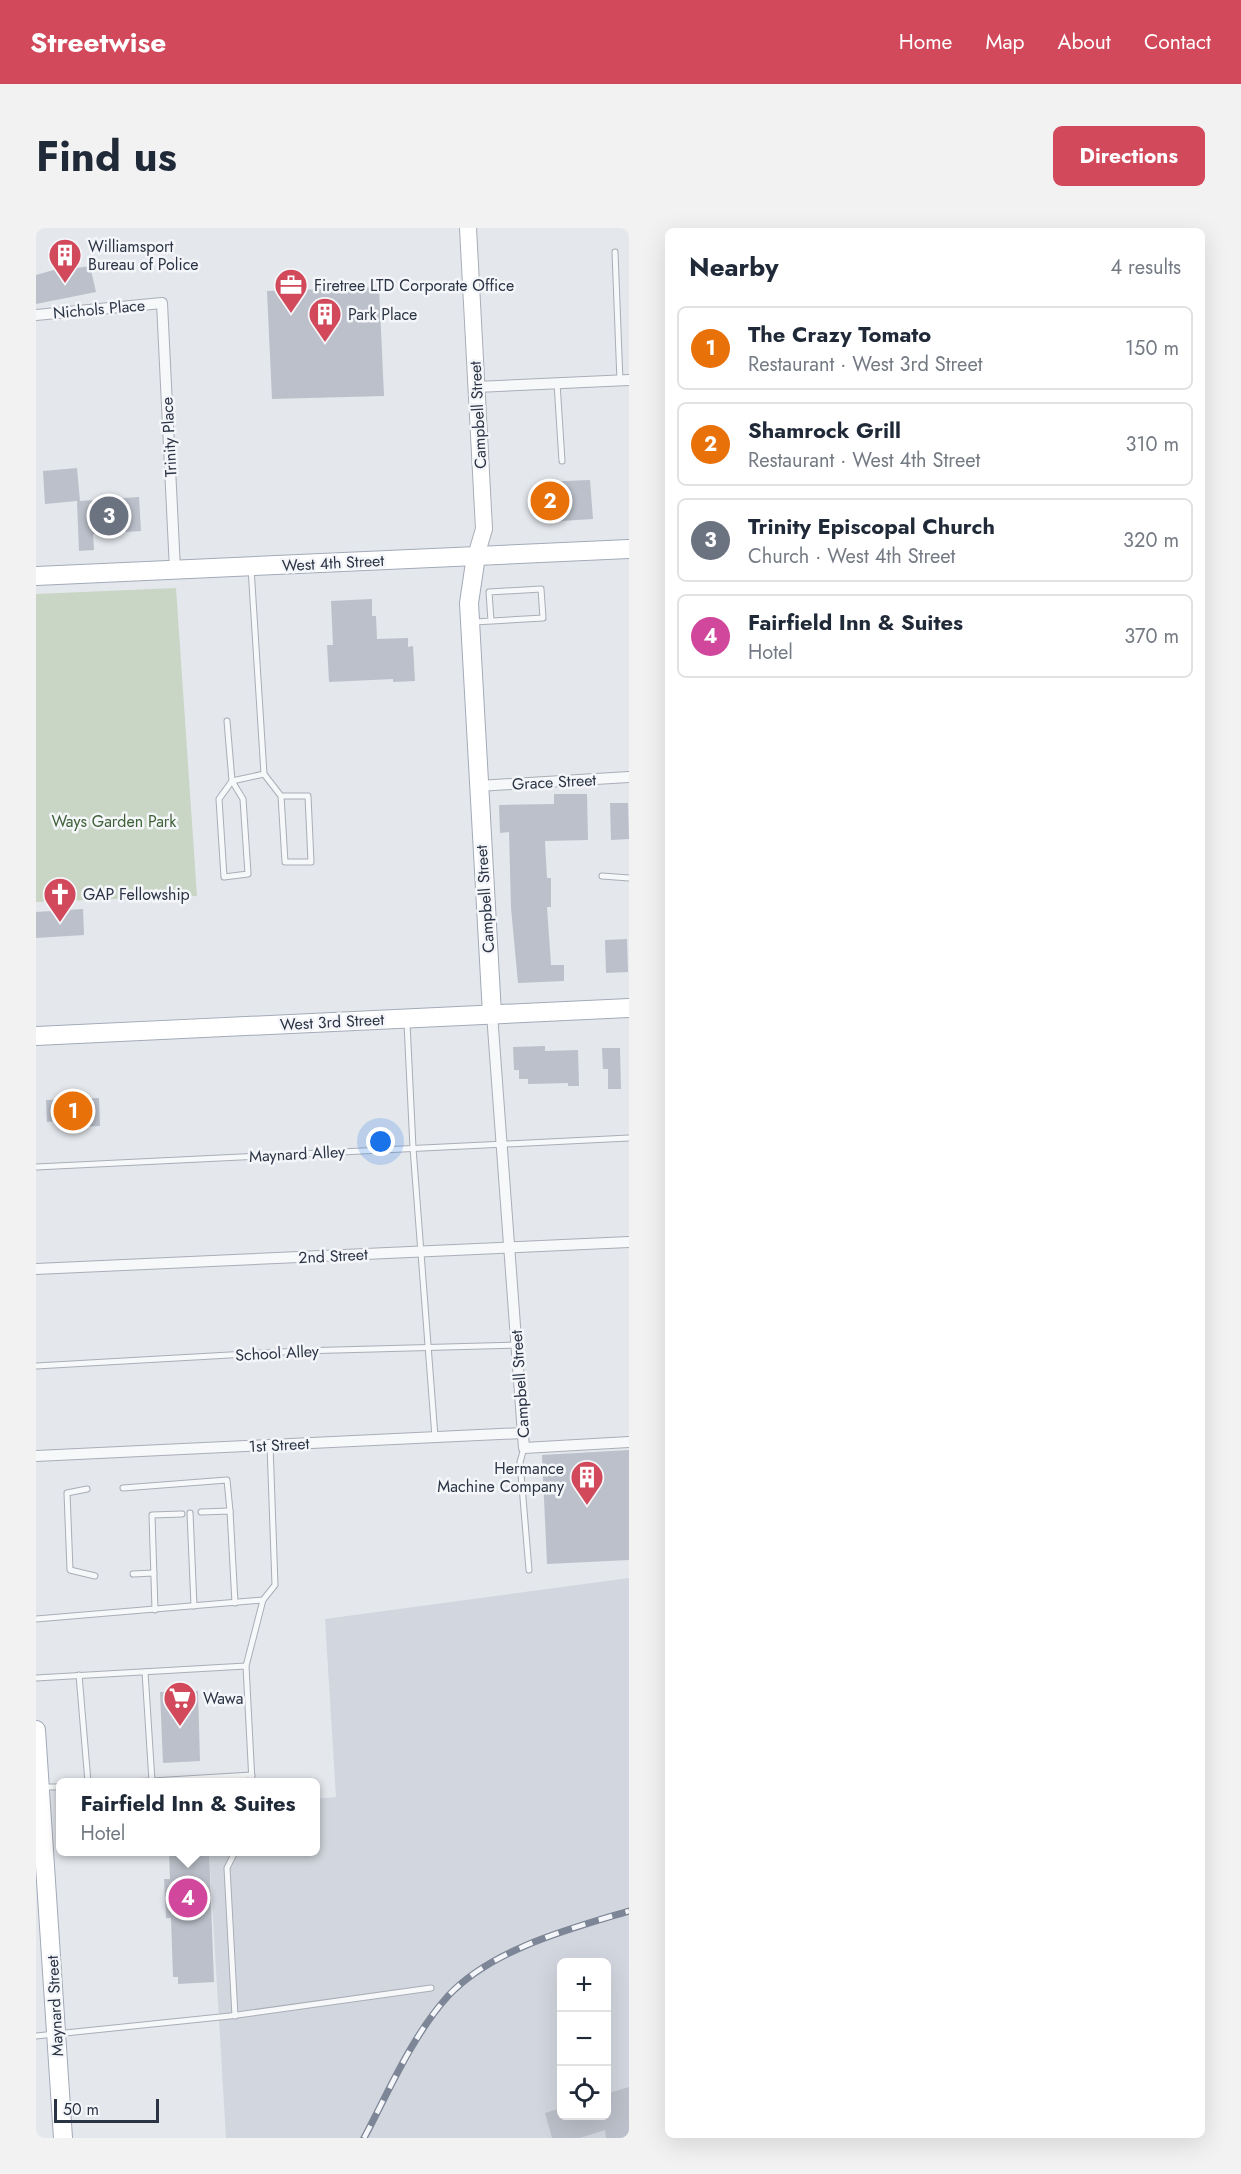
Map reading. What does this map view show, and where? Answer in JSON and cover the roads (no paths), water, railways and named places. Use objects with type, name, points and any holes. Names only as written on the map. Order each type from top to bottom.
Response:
[{"type":"main road","name":"West 4th Street","points":[[36,576],[629,549]]},
{"type":"main road","name":"Campbell Street","points":[[476,556],[469,603],[492,1014]]},
{"type":"main road","name":"West 3rd Street","points":[[36,1036],[629,1008]]},
{"type":"main road","name":"Maynard Street","points":[[36,1730],[63,2138]]},
{"type":"street","name":"Campbell Street","points":[[468,228],[484,530],[476,556]]},
{"type":"street","name":"Nichols Place","points":[[36,315],[162,303]]},
{"type":"street","name":"Trinity Place","points":[[162,303],[175,570]]},
{"type":"street","points":[[476,387],[625,380]]},
{"type":"street","name":"Grace Street","points":[[478,786],[629,777]]},
{"type":"street","name":"Campbell Street","points":[[492,1014],[524,1448]]},
{"type":"street","name":"2nd Street","points":[[36,1269],[629,1242]]},
{"type":"street","name":"1st Street","points":[[36,1456],[523,1433]]},
{"type":"street","points":[[524,1448],[629,1442]]},
{"type":"lane","points":[[615,252],[625,380]]},
{"type":"lane","points":[[557,383],[562,461]]},
{"type":"lane","points":[[251,566],[264,774],[281,795],[285,862],[311,862],[308,796],[281,795]]},
{"type":"lane","points":[[470,623],[543,618],[541,589],[489,592],[491,621]]},
{"type":"lane","points":[[227,721],[232,782],[243,799],[248,874],[224,877],[219,799],[232,782],[264,774]]},
{"type":"lane","points":[[602,876],[629,878]]},
{"type":"lane","points":[[406,1018],[413,1148],[435,1437]]},
{"type":"lane","points":[[36,1031],[36,1036]]},
{"type":"lane","name":"Maynard Alley","points":[[36,1167],[629,1138]]},
{"type":"lane","name":"School Alley","points":[[36,1366],[427,1346],[518,1345]]},
{"type":"lane","points":[[192,1778],[252,1775],[246,1666],[263,1600],[275,1585],[270,1445]]},
{"type":"lane","name":"Campbell Street","points":[[524,1448],[520,1462],[529,1570]]},
{"type":"lane","points":[[123,1488],[227,1480],[235,1603]]},
{"type":"lane","points":[[87,1488],[68,1493],[70,1570],[95,1576]]},
{"type":"lane","points":[[201,1512],[230,1511]]},
{"type":"lane","points":[[190,1513],[194,1606]]},
{"type":"lane","points":[[155,1610],[152,1515],[182,1514]]},
{"type":"lane","points":[[133,1574],[154,1573]]},
{"type":"lane","points":[[36,1619],[263,1600]]},
{"type":"lane","points":[[36,1678],[246,1666]]},
{"type":"lane","points":[[145,1672],[152,1778]]},
{"type":"lane","points":[[80,1675],[88,1778]]},
{"type":"lane","points":[[40,1788],[56,1787]]},
{"type":"lane","points":[[233,1856],[227,1868],[235,2016]]},
{"type":"lane","points":[[36,2036],[235,2016],[431,1988]]},
{"type":"railway","points":[[364,2138],[423,2028],[448,1996],[466,1980],[486,1965],[509,1953],[557,1933],[629,1911]]},
{"type":"place","name":"Williamsport Bureau of Police","points":[[65,284]]},
{"type":"place","name":"Firetree LTD Corporate Office","points":[[291,314]]},
{"type":"place","name":"Park Place","points":[[325,343]]},
{"type":"place","name":"Shamrock Grill","points":[[550,501]]},
{"type":"place","name":"Trinity Episcopal Church","points":[[109,516]]},
{"type":"place","name":"GAP Fellowship","points":[[60,923]]},
{"type":"place","name":"The Crazy Tomato","points":[[73,1111]]},
{"type":"place","name":"Hermance Machine Company","points":[[587,1506]]},
{"type":"place","name":"Wawa","points":[[180,1727]]},
{"type":"place","name":"Fairfield Inn & Suites","points":[[188,1898]]},
{"type":"park label","name":"Ways Garden Park","points":[[114,821]]}]
